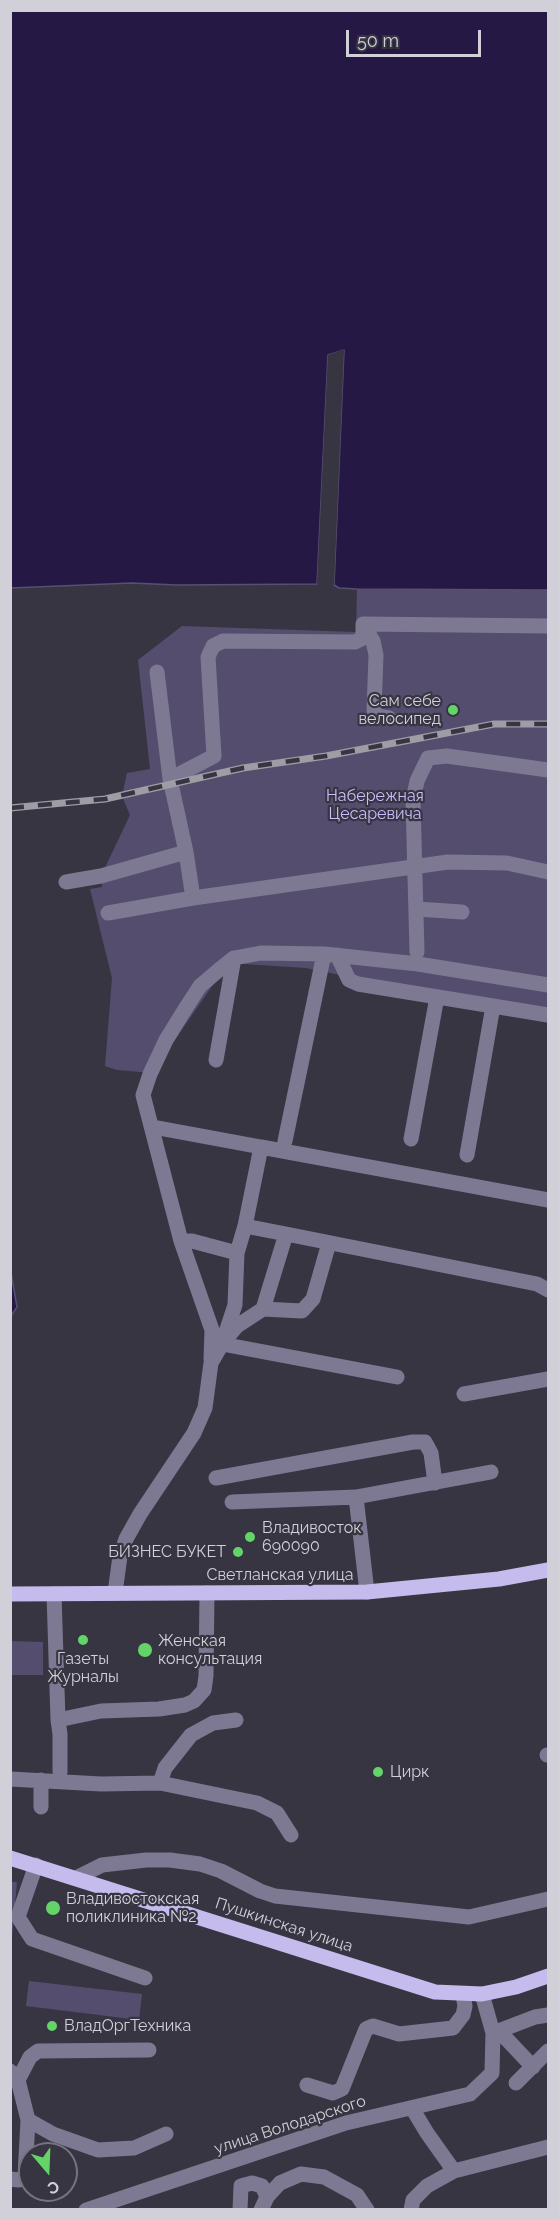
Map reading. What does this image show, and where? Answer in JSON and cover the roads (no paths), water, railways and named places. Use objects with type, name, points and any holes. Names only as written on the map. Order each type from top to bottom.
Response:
[{"type":"main road","name":"Светланская улица","points":[[10,1594],[367,1592],[499,1579],[549,1570]]},
{"type":"main road","name":"Пушкинская улица","points":[[10,1858],[78,1877],[435,1992],[463,1995],[482,1994],[516,1987],[549,1976]]},
{"type":"street","points":[[363,624],[549,626]]},
{"type":"street","points":[[363,624],[373,641],[376,655],[374,710],[377,717],[389,718]]},
{"type":"street","points":[[170,779],[214,756],[208,657],[213,646],[222,641],[355,642],[363,638],[363,624]]},
{"type":"street","points":[[157,672],[170,779],[186,852],[193,898]]},
{"type":"street","points":[[417,952],[413,801],[417,781],[428,758],[447,756],[549,770]]},
{"type":"street","points":[[66,882],[101,876],[186,852]]},
{"type":"street","points":[[108,913],[193,898],[448,862],[507,863],[549,872]]},
{"type":"street","points":[[417,909],[462,912]]},
{"type":"street","points":[[115,1593],[120,1556],[126,1539],[194,1433],[205,1408],[213,1347],[212,1330],[182,1241],[143,1095],[166,1040],[200,986],[234,958],[261,954],[331,954],[418,964],[549,985]]},
{"type":"street","points":[[331,954],[349,980],[358,984],[549,1015]]},
{"type":"street","points":[[285,1140],[331,954]]},
{"type":"street","points":[[216,1060],[234,958]]},
{"type":"street","points":[[411,1139],[437,997]]},
{"type":"street","points":[[468,1155],[493,1006]]},
{"type":"street","points":[[153,1127],[549,1200]]},
{"type":"street","points":[[222,1344],[235,1305],[237,1253],[245,1226],[261,1147]]},
{"type":"street","points":[[245,1226],[537,1284],[549,1290]]},
{"type":"street","points":[[263,1309],[286,1234]]},
{"type":"street","points":[[182,1241],[192,1241],[237,1253]]},
{"type":"street","points":[[211,1363],[222,1344],[237,1326],[263,1309],[302,1311],[313,1299],[329,1243]]},
{"type":"street","points":[[222,1344],[397,1377]]},
{"type":"street","points":[[464,1394],[549,1379]]},
{"type":"street","points":[[216,1478],[413,1442],[425,1442],[431,1453],[435,1483]]},
{"type":"street","points":[[232,1502],[356,1497],[491,1472]]},
{"type":"street","points":[[356,1497],[367,1592]]},
{"type":"street","points":[[58,1720],[100,1711],[159,1709],[185,1705],[194,1701],[204,1690],[206,1676],[207,1593]]},
{"type":"street","points":[[54,1594],[60,1772]]},
{"type":"street","points":[[160,1783],[165,1768],[191,1734],[213,1723],[236,1720]]},
{"type":"street","points":[[10,1779],[101,1784],[160,1783],[257,1803],[277,1813],[291,1835]]},
{"type":"street","points":[[41,1780],[41,1807]]},
{"type":"street","points":[[78,1877],[102,1865],[170,1860],[200,1864],[221,1871],[275,1896],[469,1917],[549,1899]]},
{"type":"street","points":[[36,1865],[18,1917],[32,1939],[145,1978]]},
{"type":"street","name":"улица Володарского","points":[[86,2210],[306,2135],[346,2123],[470,2094],[492,2073],[496,2032],[482,1994]]},
{"type":"street","points":[[307,2085],[333,2093],[342,2089],[366,2029],[373,2026],[399,2034],[453,2028],[463,2015],[465,2006],[463,1995]]},
{"type":"street","points":[[533,2067],[496,2032],[535,2017],[549,2015]]},
{"type":"street","points":[[10,2180],[25,2177],[28,2120],[14,2076],[30,2057],[38,2051],[150,2050]]},
{"type":"street","points":[[516,2083],[549,2051]]},
{"type":"street","points":[[412,2108],[454,2171]]},
{"type":"street","points":[[28,2120],[53,2134],[98,2150],[134,2148],[166,2134]]},
{"type":"street","points":[[411,2210],[413,2200],[427,2186],[454,2171],[549,2147]]},
{"type":"street","points":[[264,2203],[280,2183],[301,2174],[324,2177],[357,2196],[367,2210]]},
{"type":"street","points":[[240,2210],[241,2186],[252,2183],[262,2186],[264,2203]]},
{"type":"railway","points":[[10,808],[105,799],[243,768],[326,756],[494,724],[548,724]]},
{"type":"place","name":"Сам себе велосипед","points":[[453,710]]},
{"type":"place","name":"Владивосток 690090","points":[[250,1537]]},
{"type":"place","name":"БИЗНЕС БУКЕТ","points":[[238,1552]]},
{"type":"place","name":"Газеты Журналы","points":[[83,1640]]},
{"type":"place","name":"Женская консультация","points":[[145,1650]]},
{"type":"place","name":"Цирк","points":[[378,1772]]},
{"type":"place","name":"Владивостокская поликлиника №2","points":[[53,1908]]},
{"type":"place","name":"ВладОргТехника","points":[[52,2026]]},
{"type":"park label","name":"Набережная Цесаревича","points":[[375,805]]}]
